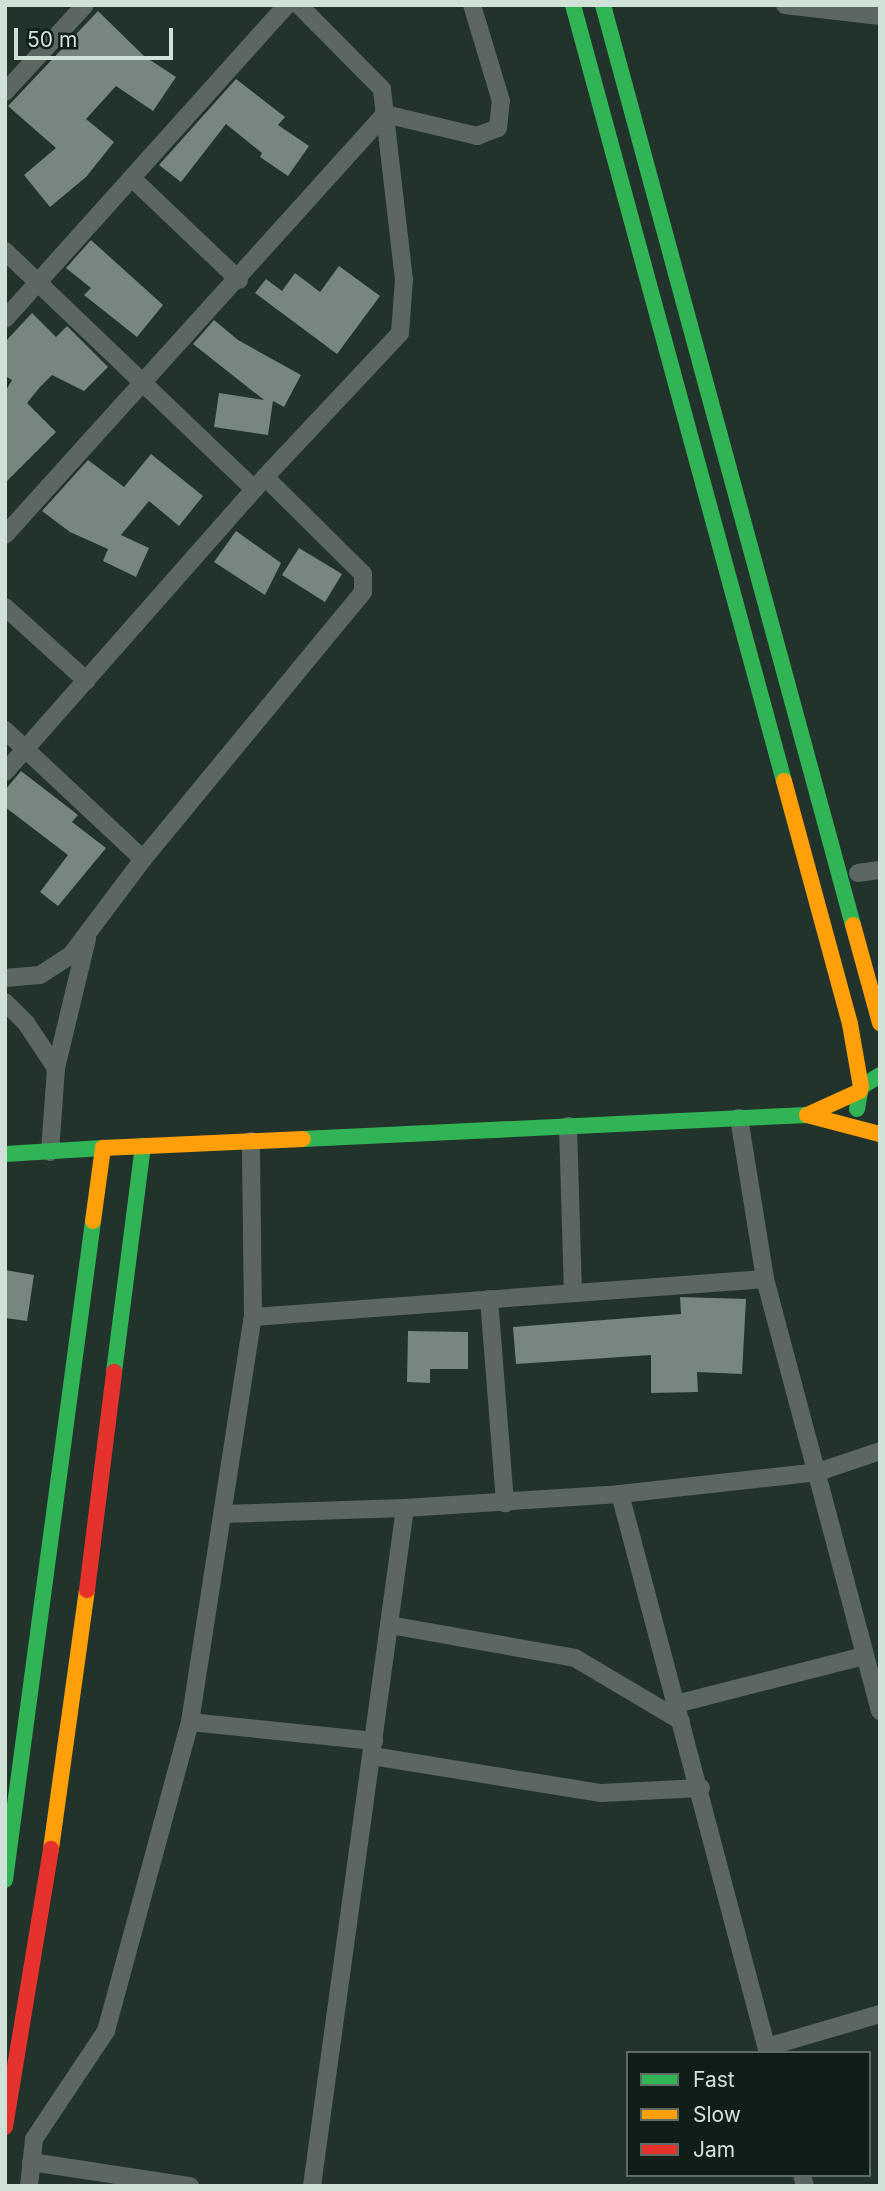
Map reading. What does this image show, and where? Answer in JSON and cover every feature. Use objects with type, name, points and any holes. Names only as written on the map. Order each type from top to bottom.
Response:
[{"type":"main road","points":[[573,5],[850,1024],[860,1089],[859,1115],[877,1134]]},
{"type":"main road","points":[[603,5],[880,1023]]},
{"type":"main road","points":[[807,1115],[860,1089],[880,1075]]},
{"type":"main road","points":[[5,1154],[807,1115],[877,1134]]},
{"type":"main road","points":[[5,2127],[64,1768],[143,1146]]},
{"type":"main road","points":[[5,1880],[103,1148]]},
{"type":"street","points":[[5,92],[85,5]]},
{"type":"street","points":[[5,319],[134,180],[287,5]]},
{"type":"street","points":[[5,772],[260,483],[400,333],[404,280],[382,89],[299,5]]},
{"type":"street","points":[[385,114],[477,136],[498,128],[501,101],[472,5]]},
{"type":"street","points":[[785,5],[880,16]]},
{"type":"street","points":[[5,535],[239,280],[385,114]]},
{"type":"street","points":[[134,180],[239,280]]},
{"type":"street","points":[[5,251],[146,383],[363,574],[366,585],[143,859],[88,935],[55,968],[40,975],[5,978]]},
{"type":"street","points":[[5,607],[87,681]]},
{"type":"street","points":[[5,730],[143,859]]},
{"type":"street","points":[[858,873],[880,870]]},
{"type":"street","points":[[50,1153],[56,1068],[88,935]]},
{"type":"street","points":[[5,1002],[26,1023],[56,1068]]},
{"type":"street","points":[[739,1118],[765,1279],[880,1711]]},
{"type":"street","points":[[568,1126],[573,1292]]},
{"type":"street","points":[[29,2186],[34,2139],[106,2031],[190,1722],[253,1317],[251,1141]]},
{"type":"street","points":[[253,1317],[765,1279]]},
{"type":"street","points":[[488,1299],[505,1503]]},
{"type":"street","points":[[223,1514],[505,1503],[620,1494],[818,1472],[880,1451]]},
{"type":"street","points":[[620,1494],[678,1713],[701,1788],[767,2050],[880,2014]]},
{"type":"street","points":[[312,2186],[405,1508]]},
{"type":"street","points":[[390,1625],[575,1658],[599,1668],[678,1713],[864,1656]]},
{"type":"street","points":[[190,1722],[373,1749],[601,1793],[701,1788]]},
{"type":"street","points":[[31,2162],[190,2186]]},
{"type":"building","points":[[98,11],[144,56],[176,77],[153,111],[116,86],[86,119],[114,142],[86,177],[50,207],[24,175],[56,148],[8,106]]},
{"type":"building","points":[[236,79],[285,117],[278,125],[309,146],[288,176],[260,157],[262,153],[226,124],[181,182],[159,165]]},
{"type":"building","points":[[91,240],[163,305],[137,337],[84,295],[91,288],[66,268]]},
{"type":"building","points":[[339,266],[380,296],[337,354],[255,293],[266,279],[282,291],[295,273],[320,292]]},
{"type":"building","points":[[32,313],[56,337],[67,326],[108,367],[84,391],[52,375],[40,387],[27,403],[56,432],[5,483],[5,392],[12,380],[5,376],[5,342]]},
{"type":"building","points":[[214,320],[238,340],[301,375],[284,407],[273,401],[268,435],[214,427],[219,393],[264,400],[193,344]]},
{"type":"building","points":[[151,454],[203,496],[179,526],[149,501],[121,535],[149,548],[136,577],[103,561],[108,549],[70,532],[42,511],[88,460],[124,487]]},
{"type":"building","points":[[236,531],[281,563],[265,595],[214,562]]},
{"type":"building","points":[[299,548],[342,574],[325,602],[282,575]]},
{"type":"building","points":[[21,771],[78,815],[72,822],[106,848],[58,906],[40,892],[68,855],[5,807],[5,790]]},
{"type":"building","points":[[5,1270],[34,1275],[27,1321],[5,1318]]},
{"type":"building","points":[[680,1297],[746,1299],[742,1374],[697,1372],[698,1392],[651,1393],[651,1355],[516,1364],[513,1327],[681,1314]]},
{"type":"building","points":[[408,1331],[468,1332],[468,1369],[430,1369],[430,1383],[407,1382]]},
{"type":"traffic: fast","points":[[573,5],[784,781]]},
{"type":"traffic: fast","points":[[603,5],[853,925]]},
{"type":"traffic: fast","points":[[857,1109],[861,1087],[880,1075]]},
{"type":"traffic: fast","points":[[303,1139],[807,1115]]},
{"type":"traffic: fast","points":[[114,1372],[143,1146]]},
{"type":"traffic: fast","points":[[5,1154],[103,1148]]},
{"type":"traffic: fast","points":[[5,1880],[93,1221]]},
{"type":"traffic: slow","points":[[784,781],[850,1024],[861,1087]]},
{"type":"traffic: slow","points":[[853,925],[880,1023]]},
{"type":"traffic: slow","points":[[860,1091],[807,1115],[880,1134]]},
{"type":"traffic: slow","points":[[93,1221],[103,1148],[303,1139]]},
{"type":"traffic: slow","points":[[51,1849],[87,1590]]},
{"type":"traffic: jam","points":[[87,1590],[114,1372]]},
{"type":"traffic: jam","points":[[5,2127],[51,1849]]}]
